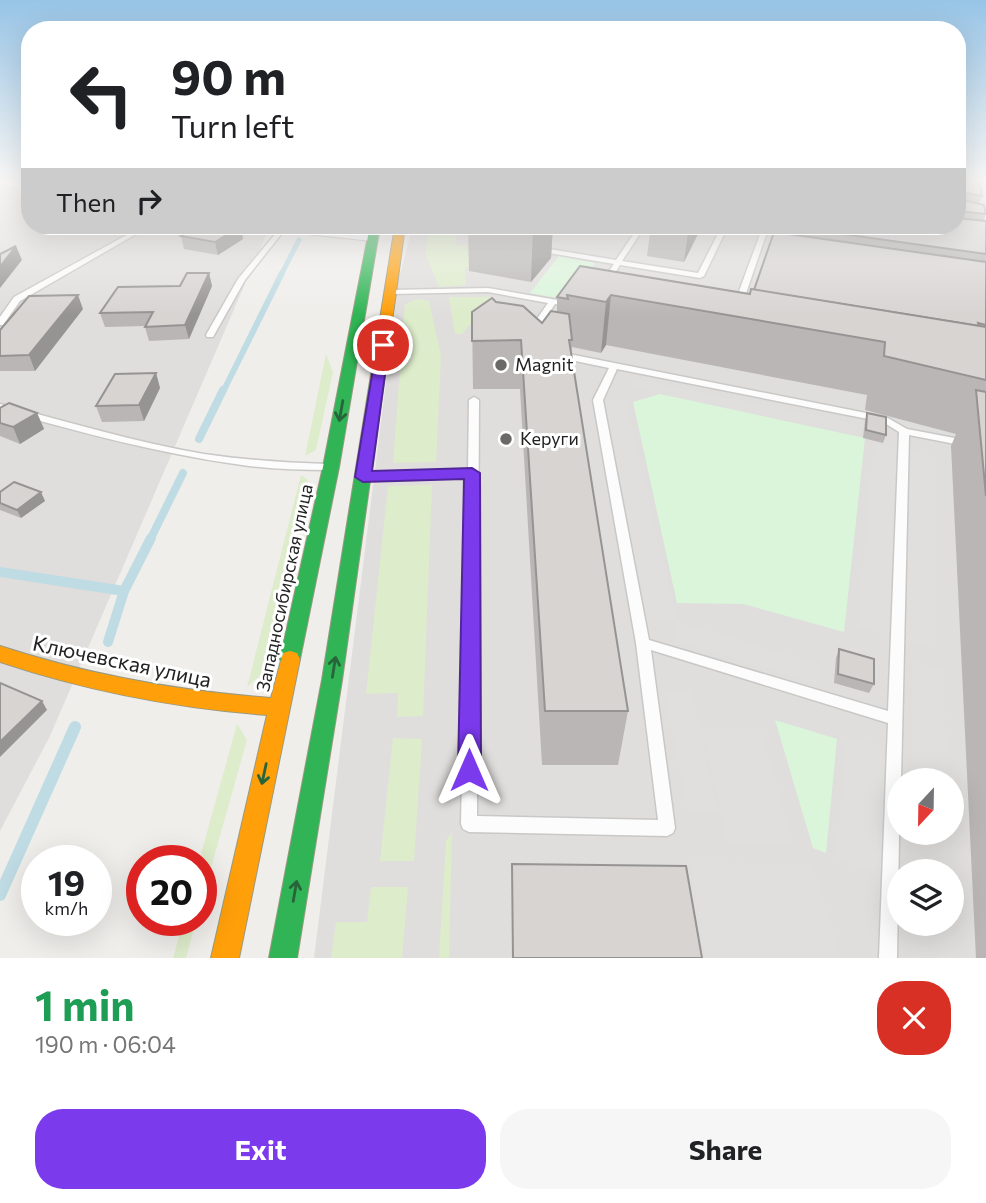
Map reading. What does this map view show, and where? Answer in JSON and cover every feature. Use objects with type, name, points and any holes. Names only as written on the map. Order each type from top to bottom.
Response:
[{"type":"main road","name":"Западносибирская улица","points":[[225,958],[331,467],[373,235]]},
{"type":"main road","points":[[283,958],[332,680],[399,235]]},
{"type":"main road","name":"Ключевская улица","points":[[0,654],[45,671],[173,698],[278,707]]},
{"type":"lane","points":[[0,323],[17,299],[131,235]]},
{"type":"lane","points":[[209,335],[271,235]]},
{"type":"lane","points":[[603,285],[636,235]]},
{"type":"lane","points":[[522,247],[700,276],[720,235]]},
{"type":"lane","points":[[733,319],[763,235]]},
{"type":"lane","points":[[757,251],[771,253]]},
{"type":"lane","points":[[391,292],[488,290],[576,305]]},
{"type":"lane","points":[[533,344],[527,338],[554,302]]},
{"type":"lane","points":[[550,353],[887,420],[904,431],[986,447]]},
{"type":"lane","points":[[474,401],[469,824],[667,828],[643,643],[598,400],[614,366]]},
{"type":"lane","points":[[0,407],[158,450],[291,468],[331,467]]},
{"type":"lane","points":[[888,958],[904,431]]},
{"type":"lane","points":[[363,477],[472,473]]},
{"type":"lane","points":[[643,643],[895,719]]},
{"type":"shaded area","points":[[0,226],[21,226],[21,235],[266,235],[50,736],[0,831]]},
{"type":"shaded area","points":[[966,226],[986,226],[986,958],[314,958],[399,278],[411,235],[966,235]]},
{"type":"shaded area","points":[[475,235],[534,239],[615,251],[537,238],[540,235],[628,235],[612,257]]},
{"type":"shaded area","points":[[634,379],[857,424],[856,435],[630,387]]},
{"type":"shaded area","points":[[605,400],[626,401],[677,620],[647,620]]},
{"type":"shaded area","points":[[874,444],[935,457],[936,648],[858,626]]},
{"type":"shaded area","points":[[678,622],[820,664],[817,684],[673,640]]},
{"type":"shaded area","points":[[912,661],[943,670],[947,768],[912,768]]},
{"type":"shaded area","points":[[664,691],[691,691],[718,811],[688,812]]},
{"type":"shaded area","points":[[701,729],[760,729],[793,843],[728,843]]},
{"type":"shaded area","points":[[847,736],[882,747],[877,874],[836,859]]},
{"type":"shaded area","points":[[912,845],[949,845],[949,859],[912,859]]},
{"type":"shaded area","points":[[690,863],[812,864],[841,958],[706,958]]},
{"type":"shaded area","points":[[911,936],[952,936],[953,958],[911,958]]},
{"type":"green space","points":[[428,235],[456,235],[455,245],[488,246],[465,270],[466,285],[439,287],[425,254]]},
{"type":"green space","points":[[559,256],[595,263],[575,301],[530,293]]},
{"type":"green space","points":[[449,297],[493,297],[462,334],[455,334]]},
{"type":"green space","points":[[417,299],[429,301],[441,356],[436,462],[393,463],[405,304]]},
{"type":"green space","points":[[326,354],[333,372],[316,450],[305,456]]},
{"type":"green space","points":[[660,394],[865,438],[844,632],[743,604],[677,603],[633,402]]},
{"type":"green space","points":[[301,475],[308,480],[264,672],[247,687]]},
{"type":"green space","points":[[432,485],[423,716],[397,717],[398,693],[366,694],[388,486]]},
{"type":"green space","points":[[775,720],[837,739],[826,853],[813,848]]},
{"type":"green space","points":[[237,724],[247,740],[217,846],[203,845]]},
{"type":"green space","points":[[393,738],[422,739],[414,861],[380,861]]},
{"type":"green space","points":[[452,832],[449,958],[439,958],[446,841]]},
{"type":"green space","points":[[371,887],[408,887],[402,958],[331,958],[336,922],[367,922]]},
{"type":"green space","points":[[179,936],[192,936],[186,958],[173,958]]},
{"type":"building","points":[[966,226],[986,226],[986,254],[850,235],[966,235]]},
{"type":"building","points":[[183,235],[226,235],[215,242]]},
{"type":"building","points":[[773,235],[795,235],[986,262],[986,325],[978,323],[979,326],[754,290]]},
{"type":"building","points":[[16,246],[0,267],[0,254]]},
{"type":"building","points":[[580,266],[750,294],[751,289],[986,327],[986,380],[884,356],[885,342],[611,295],[606,302],[567,295],[568,299],[557,297]]},
{"type":"building","points":[[187,273],[209,273],[185,325],[145,327],[153,312],[100,313],[118,287],[180,286]]},
{"type":"building","points":[[78,295],[29,355],[0,356],[0,330],[29,296]]},
{"type":"building","points":[[492,298],[496,302],[523,306],[542,323],[551,311],[569,314],[572,340],[569,340],[628,711],[545,711],[521,340],[472,341],[472,312]]},
{"type":"building","points":[[156,373],[139,405],[96,406],[115,374]]},
{"type":"building","points":[[976,390],[986,392],[986,496]]},
{"type":"building","points":[[9,403],[37,413],[13,427],[0,423],[0,408]]},
{"type":"building","points":[[867,413],[886,417],[886,435],[866,430]]},
{"type":"building","points":[[14,482],[41,492],[17,510],[0,503],[0,492]]},
{"type":"building","points":[[839,649],[874,659],[874,684],[838,674]]},
{"type":"building","points":[[0,683],[42,701],[0,742]]},
{"type":"building","points":[[512,864],[686,866],[702,958],[513,958]]},
{"type":"waterway","points":[[281,275],[299,240]]},
{"type":"waterway","points":[[223,392],[281,275]]},
{"type":"waterway","points":[[199,439],[223,390]]},
{"type":"waterway","points":[[151,539],[183,473]]},
{"type":"waterway","points":[[124,591],[151,539]]},
{"type":"waterway","points":[[0,572],[124,591]]},
{"type":"waterway","points":[[108,642],[124,591]]},
{"type":"waterway","points":[[0,895],[75,727]]},
{"type":"traffic: fast","points":[[290,659],[331,467],[373,235]]},
{"type":"traffic: fast","points":[[283,958],[332,680],[377,381]]},
{"type":"traffic: slow","points":[[377,381],[399,235]]},
{"type":"traffic: slow","points":[[0,654],[68,675],[137,690],[207,701],[278,707]]},
{"type":"traffic: slow","points":[[225,958],[290,659]]},
{"type":"place","name":"Magnit","points":[[501,365]]},
{"type":"place","name":"Керуги","points":[[506,439]]},
{"type":"route","points":[[383,345],[363,477],[472,473],[469,770]]}]
